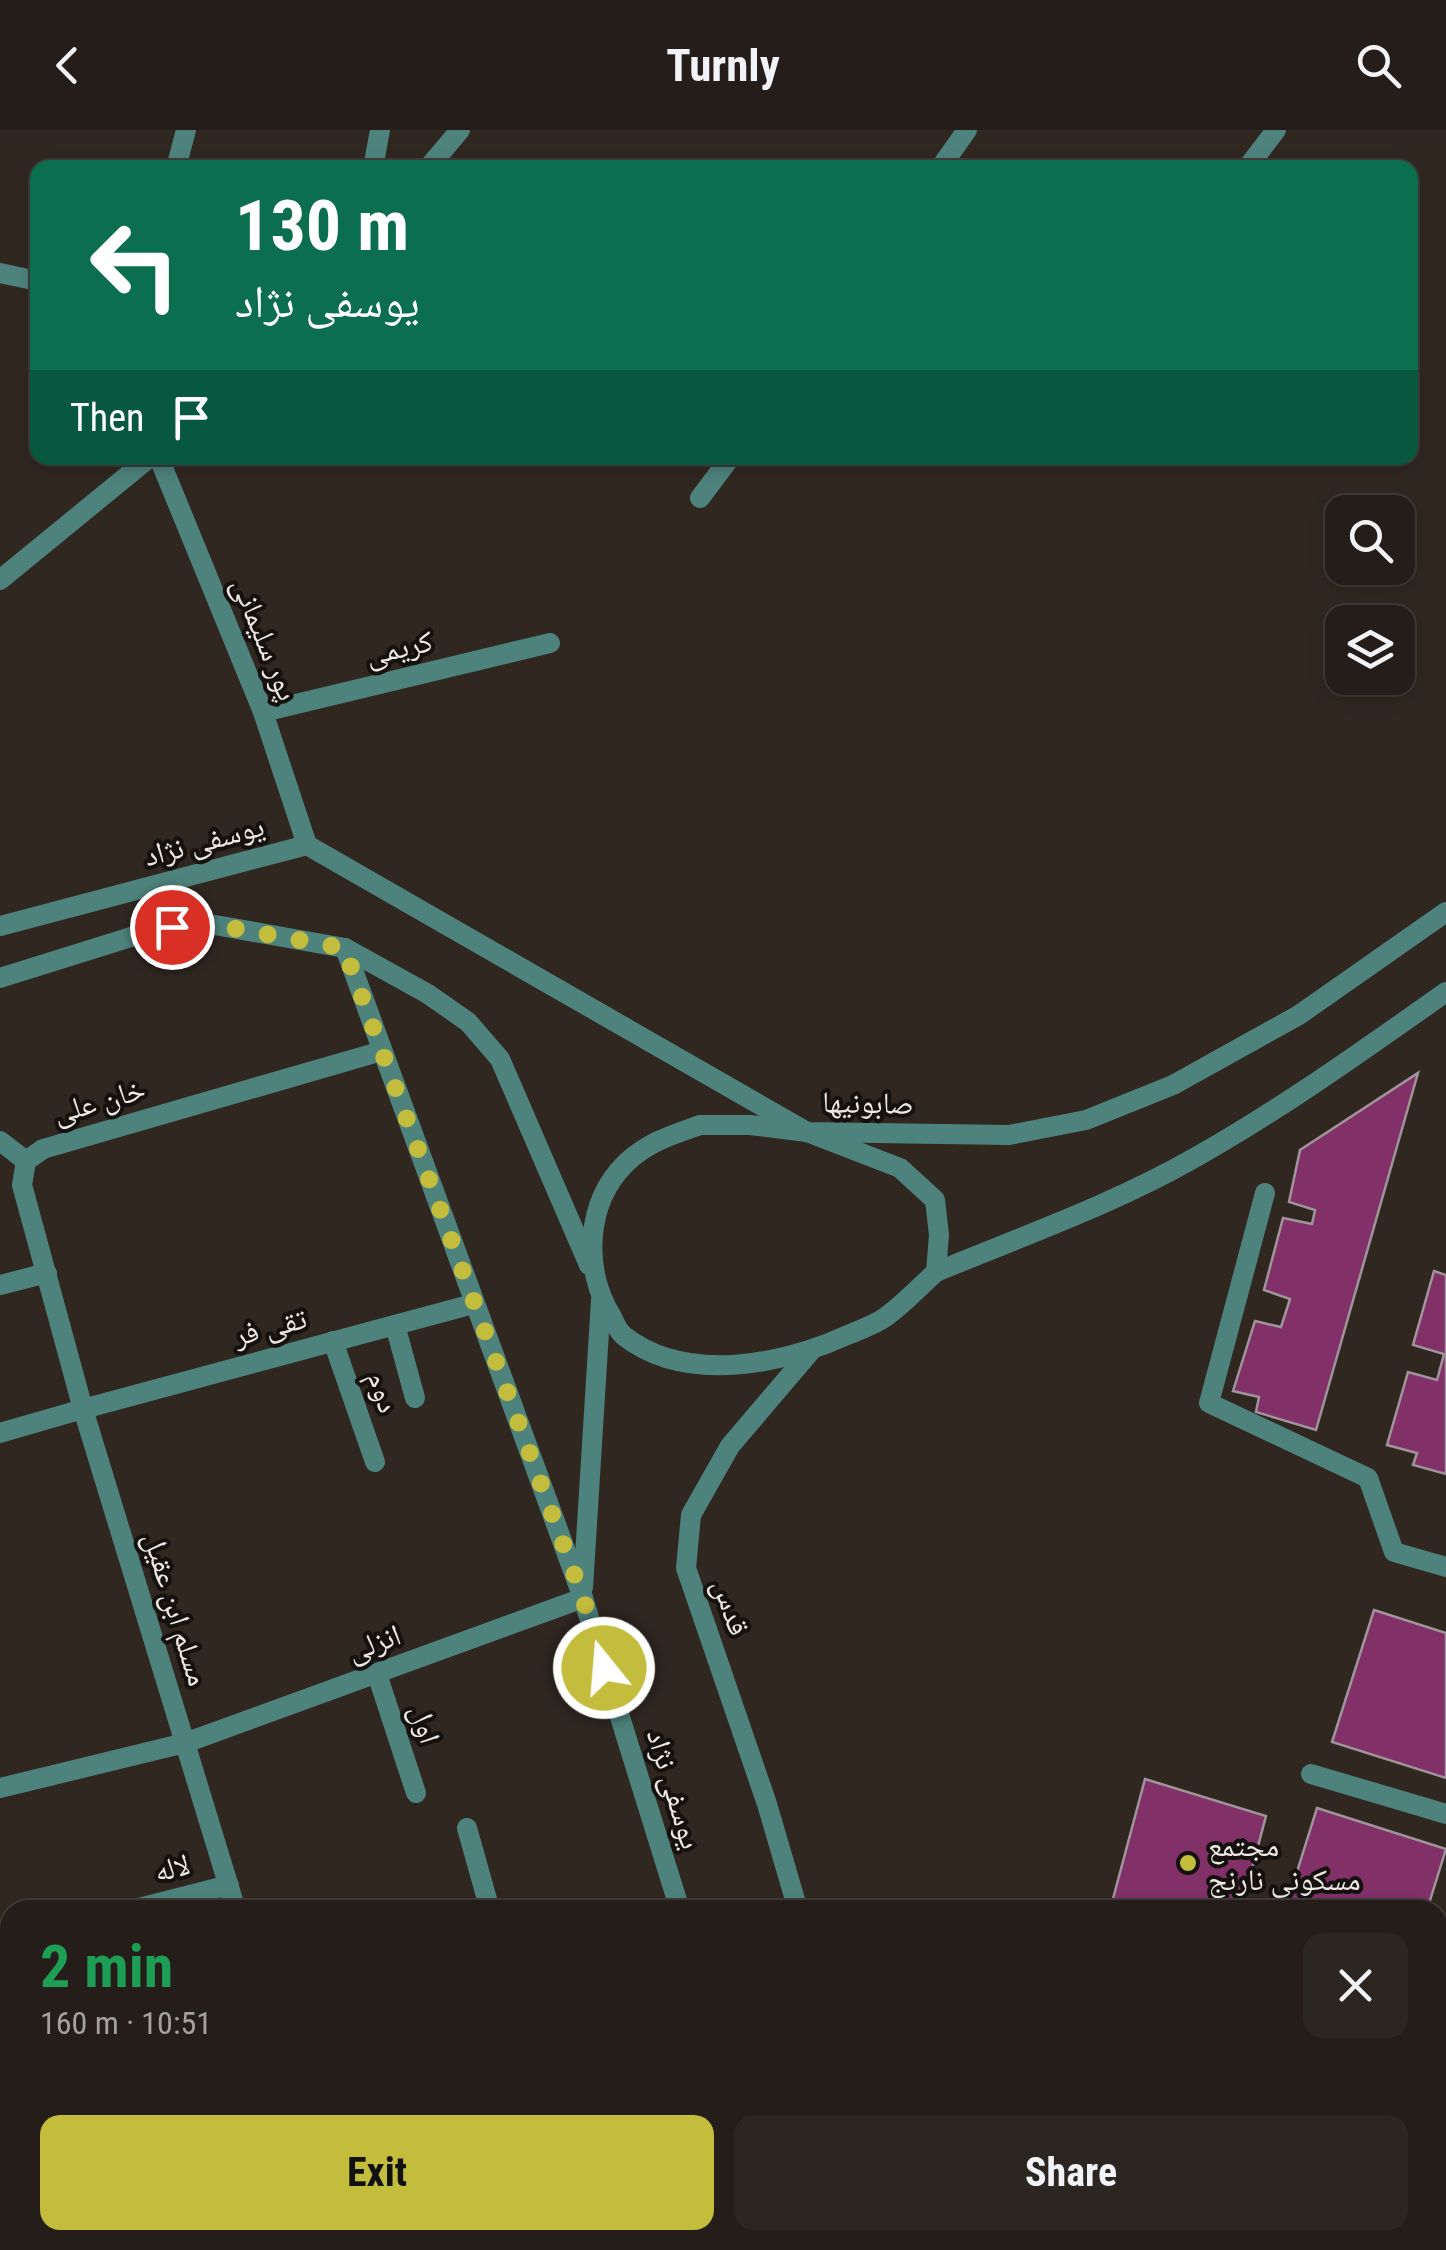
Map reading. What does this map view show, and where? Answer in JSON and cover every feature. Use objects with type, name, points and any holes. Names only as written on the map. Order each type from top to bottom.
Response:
[{"type":"street","points":[[178,160],[186,130]]},
{"type":"street","points":[[374,160],[380,130]]},
{"type":"street","points":[[435,160],[460,130]]},
{"type":"street","points":[[946,160],[967,130]]},
{"type":"street","points":[[1253,160],[1276,130]]},
{"type":"street","points":[[0,273],[30,279]]},
{"type":"street","points":[[0,580],[140,465]]},
{"type":"street","name":"پور سلیمانی","points":[[162,465],[262,712],[307,845]]},
{"type":"street","points":[[700,498],[725,465]]},
{"type":"street","name":"کریمی","points":[[262,712],[550,643]]},
{"type":"street","name":"یوسفی نژاد","points":[[0,926],[307,845]]},
{"type":"street","name":"صابونیها","points":[[307,845],[807,1132],[1009,1136],[1086,1120],[1173,1085],[1299,1015],[1446,912]]},
{"type":"street","points":[[0,978],[147,932],[198,922],[344,948],[428,994],[468,1022],[500,1058],[601,1300],[622,1335],[674,1361],[724,1365],[810,1352],[883,1319],[936,1272],[1090,1209],[1195,1158],[1320,1080],[1446,992]]},
{"type":"street","name":"یوسفی نژاد","points":[[344,948],[583,1598],[677,1900]]},
{"type":"street","name":"خان علی","points":[[83,1409],[22,1185],[26,1161],[43,1149],[382,1051]]},
{"type":"street","points":[[593,1274],[593,1234],[601,1196],[624,1165],[652,1142],[700,1125],[750,1125],[807,1132],[900,1168],[935,1200],[939,1234],[936,1272]]},
{"type":"street","points":[[0,1141],[26,1161]]},
{"type":"street","points":[[1265,1193],[1209,1403],[1368,1478],[1394,1552],[1446,1567]]},
{"type":"street","points":[[0,1285],[47,1272]]},
{"type":"street","points":[[583,1598],[601,1300]]},
{"type":"street","name":"تقی فر","points":[[83,1409],[473,1304]]},
{"type":"street","points":[[395,1324],[415,1398]]},
{"type":"street","name":"دوم","points":[[334,1342],[375,1462]]},
{"type":"street","name":"قدس","points":[[795,1900],[767,1804],[686,1568],[691,1515],[730,1446],[810,1352]]},
{"type":"street","points":[[0,1433],[83,1409]]},
{"type":"street","name":"مسلم ابن عقیل","points":[[83,1409],[233,1900]]},
{"type":"street","name":"انزلی","points":[[0,1788],[186,1744],[583,1598]]},
{"type":"street","name":"اول","points":[[377,1674],[416,1793]]},
{"type":"street","points":[[1310,1774],[1446,1814]]},
{"type":"street","points":[[468,1828],[487,1900]]},
{"type":"street","name":"لاله","points":[[170,1900],[228,1885]]},
{"type":"building","points":[[1418,1073],[1316,1430],[1256,1412],[1259,1397],[1233,1391],[1255,1321],[1281,1327],[1290,1299],[1264,1290],[1283,1218],[1312,1224],[1315,1210],[1289,1202],[1300,1150]]},
{"type":"building","points":[[1434,1271],[1446,1275],[1446,1474],[1413,1465],[1417,1453],[1387,1445],[1408,1372],[1437,1380],[1444,1354],[1413,1345]]},
{"type":"building","points":[[1374,1610],[1446,1633],[1446,1778],[1332,1742]]},
{"type":"building","name":"مجتمع مسکونی نارنج","points":[[1145,1779],[1266,1816],[1244,1900],[1113,1900]]},
{"type":"building","points":[[1317,1808],[1446,1849],[1430,1900],[1288,1900]]},
{"type":"place","name":"مجتمع مسکونی نارنج","points":[[1188,1863]]},
{"type":"route","points":[[172,927],[198,922],[344,948],[583,1598],[604,1668]]}]
